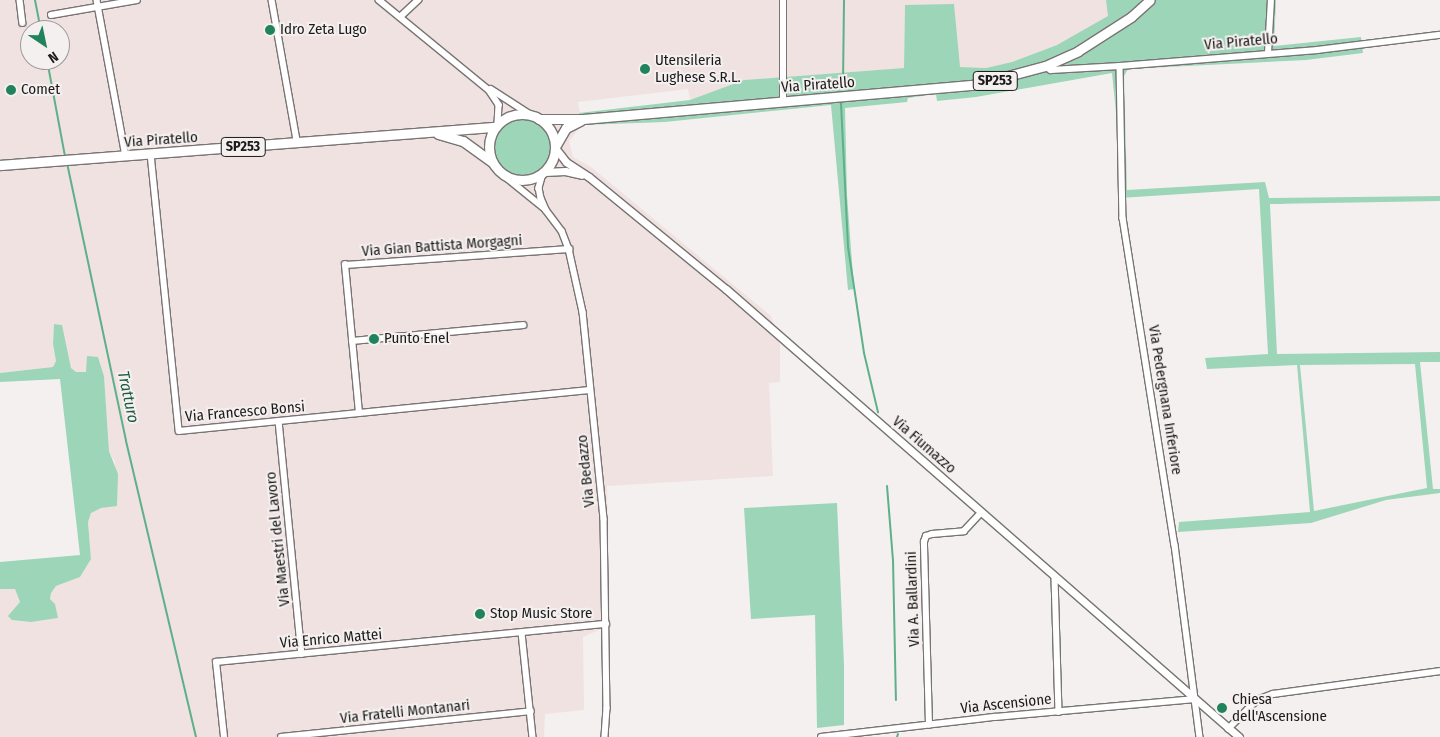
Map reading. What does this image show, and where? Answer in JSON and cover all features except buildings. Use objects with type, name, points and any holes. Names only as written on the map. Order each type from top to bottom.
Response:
[{"type":"main road","name":"Via Piratello","points":[[535,117],[592,118],[974,85],[1044,66],[1078,51],[1131,17],[1150,0]]},
{"type":"main road","name":"SP253","points":[[497,126],[509,116],[535,117]]},
{"type":"main road","points":[[535,117],[549,127],[556,147]]},
{"type":"main road","name":"Via Piratello","points":[[556,147],[566,128],[592,118]]},
{"type":"main road","name":"Via Piratello","points":[[0,165],[497,126]]},
{"type":"main road","points":[[492,163],[489,141],[497,126]]},
{"type":"main road","name":"Via Piratello","points":[[413,133],[455,138],[474,148],[492,163]]},
{"type":"main road","name":"SP253","points":[[544,173],[554,158],[556,147]]},
{"type":"main road","name":"SP253","points":[[492,163],[508,178]]},
{"type":"main road","points":[[508,178],[528,180],[544,173]]},
{"type":"street","points":[[20,0],[23,20]]},
{"type":"street","points":[[97,0],[126,156]]},
{"type":"street","points":[[51,15],[137,0]]},
{"type":"street","points":[[272,0],[296,141]]},
{"type":"street","points":[[379,0],[478,80],[535,117]]},
{"type":"street","points":[[400,17],[418,0]]},
{"type":"street","points":[[782,102],[783,0]]},
{"type":"street","points":[[1268,53],[1271,0]]},
{"type":"street","name":"Via Piratello","points":[[1044,66],[1051,70],[1120,66],[1317,50],[1440,34]]},
{"type":"street","name":"Via Pedergnana Inferiore","points":[[1120,66],[1123,218],[1175,546],[1200,737]]},
{"type":"street","points":[[478,80],[498,102],[497,126]]},
{"type":"street","name":"Via Fiumazzo","points":[[556,147],[566,162],[589,177],[726,289],[1239,737]]},
{"type":"street","name":"Via Francesco Bonsi","points":[[151,154],[179,431],[589,390]]},
{"type":"street","name":"Via Fiumazzo","points":[[544,173],[565,171],[589,177]]},
{"type":"street","name":"Via Bedazzo","points":[[544,173],[540,193],[546,210]]},
{"type":"street","name":"Via Bedazzo","points":[[508,178],[546,210],[562,231],[569,249],[583,312],[589,390],[604,519],[606,624],[605,737]]},
{"type":"street","name":"Via Gian Battista Morgagni","points":[[359,413],[345,265],[569,249]]},
{"type":"street","points":[[352,341],[523,325]]},
{"type":"street","name":"Via Maestri del Lavoro","points":[[279,421],[302,654]]},
{"type":"street","name":"Via A. Ballardini","points":[[929,725],[924,542],[926,536],[932,534],[964,531],[981,513]]},
{"type":"street","points":[[1055,578],[1059,712]]},
{"type":"street","name":"Via Enrico Mattei","points":[[224,737],[216,662],[606,624]]},
{"type":"street","points":[[522,633],[533,737]]},
{"type":"street","points":[[1228,728],[1257,700],[1273,694],[1440,671]]},
{"type":"street","name":"Via Ascensione","points":[[821,737],[1195,699]]},
{"type":"street","name":"Via Fratelli Montanari","points":[[281,737],[531,712]]},
{"type":"shaded area","points":[[0,0],[1106,0],[1109,16],[1057,45],[1012,62],[986,68],[960,67],[905,5],[904,68],[744,80],[690,100],[688,89],[578,102],[582,125],[569,141],[573,157],[591,167],[771,316],[780,345],[780,382],[769,383],[773,476],[607,486],[610,625],[583,637],[584,710],[545,714],[544,737],[0,737],[0,589],[15,589],[20,602],[12,620],[32,622],[58,618],[50,599],[51,592],[56,586],[80,577],[91,559],[88,522],[91,512],[117,505],[115,462],[109,451],[104,376],[98,357],[86,372],[76,372],[71,368],[61,325],[54,324],[53,344],[56,361],[53,367],[0,373]]},
{"type":"green space","points":[[1106,0],[1276,0],[1274,46],[1361,37],[1363,53],[1306,60],[1128,69],[1124,76],[1127,190],[1265,182],[1269,198],[1440,196],[1440,201],[1270,204],[1277,354],[1440,352],[1440,362],[1420,362],[1433,489],[1440,489],[1440,493],[1386,500],[1311,523],[1178,532],[1179,522],[1310,512],[1297,365],[1207,369],[1205,358],[1268,354],[1259,189],[1120,198],[1119,143],[1112,73],[976,97],[937,101],[936,94],[908,98],[907,102],[845,108],[847,195],[854,289],[848,290],[831,105],[665,122],[582,125],[579,113],[690,100],[744,80],[904,68],[905,5],[954,4],[960,67],[986,68],[1012,62],[1057,45],[1108,16]],"holes":[[[1415,364],[1427,488],[1314,511],[1300,365]]]},
{"type":"green space","points":[[522,117],[538,122],[543,126],[547,131],[552,147],[547,163],[543,168],[538,172],[522,177],[506,172],[501,168],[497,163],[492,147],[497,131],[501,126],[506,122]]},
{"type":"green space","points":[[54,324],[62,325],[71,368],[76,372],[86,372],[87,356],[98,357],[104,376],[109,451],[118,474],[117,506],[101,508],[91,513],[88,522],[91,559],[80,577],[56,586],[51,593],[50,599],[55,604],[58,618],[31,622],[12,620],[8,616],[20,602],[15,589],[0,589],[0,562],[80,555],[60,379],[0,382],[0,373],[53,367],[56,361],[53,344]]},
{"type":"green space","points":[[837,503],[844,665],[844,725],[817,728],[815,615],[751,619],[744,508]]},
{"type":"waterway","name":"Tratturo","points":[[35,0],[39,20]]},
{"type":"waterway","points":[[843,83],[844,0]]},
{"type":"waterway","name":"Tratturo","points":[[49,70],[65,156]]},
{"type":"waterway","points":[[841,103],[848,247],[864,353],[878,412]]},
{"type":"waterway","name":"Tratturo","points":[[67,163],[126,441],[196,737]]},
{"type":"waterway","points":[[887,486],[893,560],[896,700]]},
{"type":"place","name":"Idro Zeta Lugo","points":[[270,30]]},
{"type":"place","name":"Utensileria Lughese S.R.L.","points":[[645,69]]},
{"type":"place","name":"Comet","points":[[11,90]]},
{"type":"place","name":"Punto Enel","points":[[374,339]]},
{"type":"place","name":"Stop Music Store","points":[[480,614]]},
{"type":"place","name":"Chiesa dell'Ascensione","points":[[1222,708]]}]
